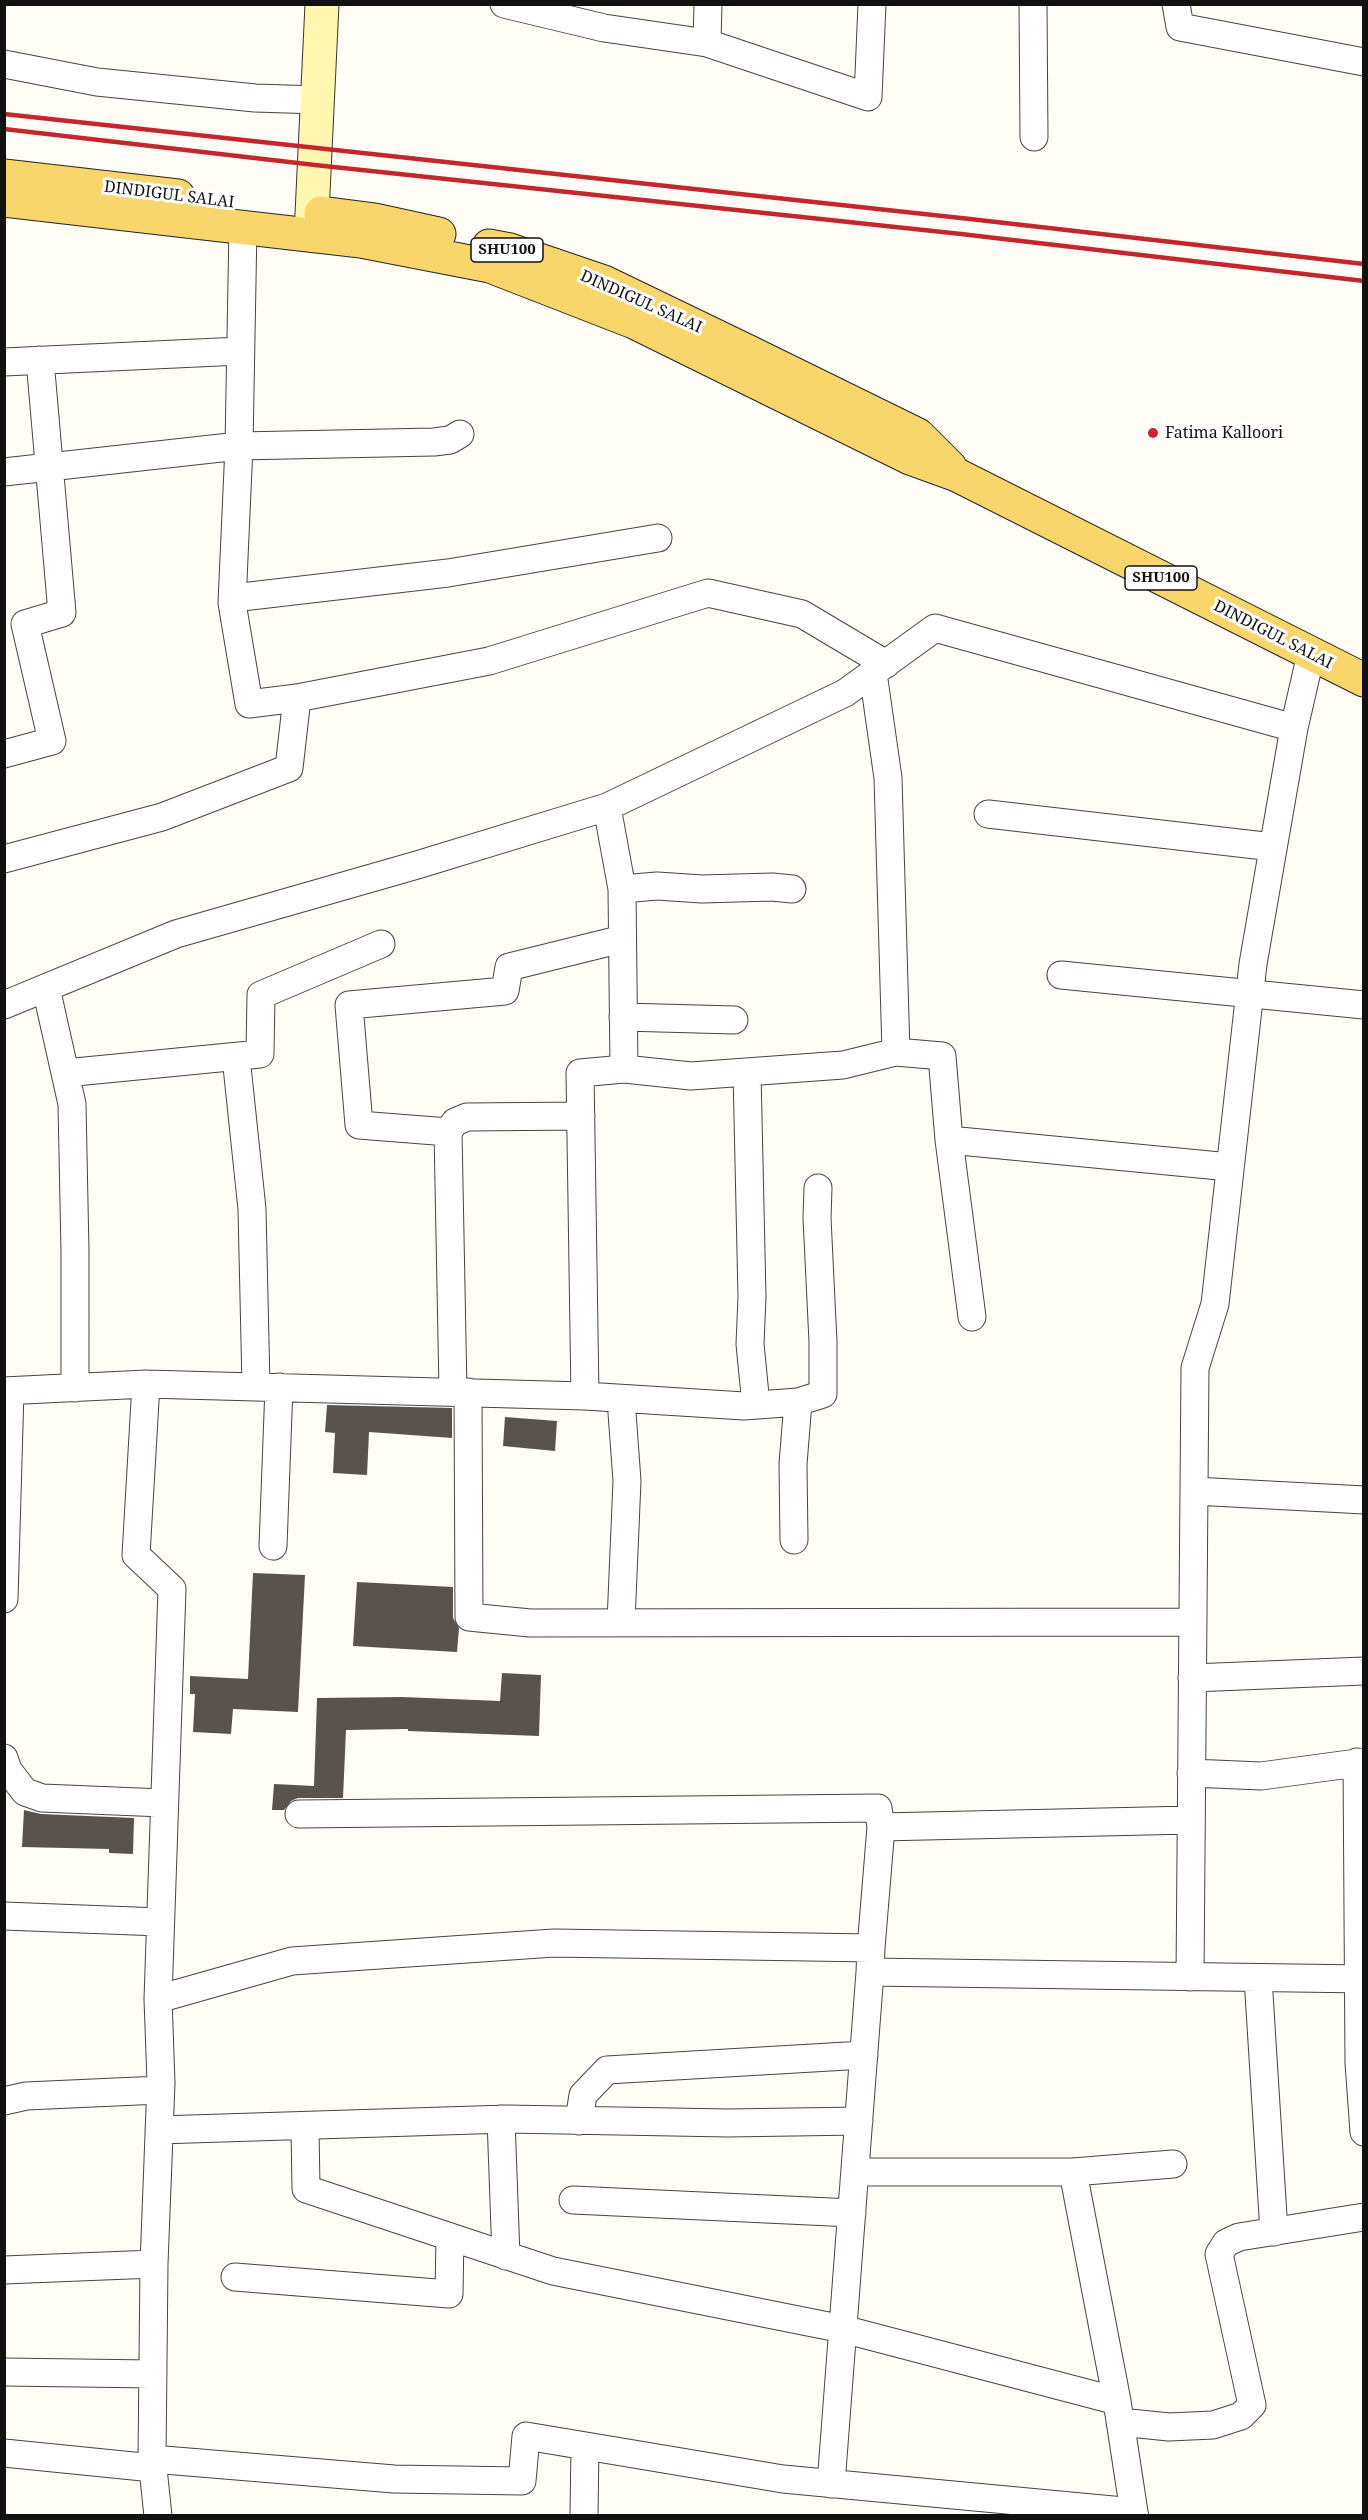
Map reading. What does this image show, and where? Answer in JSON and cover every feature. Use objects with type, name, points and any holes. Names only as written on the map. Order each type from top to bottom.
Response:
[{"type":"main road","points":[[312,224],[322,4]]},
{"type":"main road","name":"DINDIGUL SALAI","points":[[4,176],[312,224],[361,241],[490,266],[634,322],[910,458],[957,475],[1364,680]]},
{"type":"main road","name":"DINDIGUL SALAI","points":[[4,201],[243,227],[312,224]]},
{"type":"street","points":[[504,4],[604,28],[707,43],[868,97],[872,4]]},
{"type":"street","points":[[707,43],[708,4]]},
{"type":"street","points":[[1033,4],[1034,137]]},
{"type":"street","points":[[1176,4],[1180,27],[1364,62]]},
{"type":"street","points":[[4,64],[98,82],[255,98],[318,100]]},
{"type":"street","points":[[243,227],[239,446],[232,598],[249,704],[297,698],[489,661],[708,593],[802,614],[880,668]]},
{"type":"street","points":[[4,362],[240,351]]},
{"type":"street","points":[[4,754],[52,741],[25,624],[62,613],[40,360]]},
{"type":"street","points":[[4,472],[239,446],[434,442],[450,440],[460,434]]},
{"type":"street","points":[[232,598],[448,573],[658,538]]},
{"type":"street","points":[[4,1005],[176,934],[608,807],[845,693],[935,628],[1294,728]]},
{"type":"street","points":[[1190,1977],[1195,1368],[1215,1304],[1249,995],[1294,728],[1311,654]]},
{"type":"street","points":[[880,668],[888,778],[896,1052]]},
{"type":"street","points":[[4,860],[162,817],[289,768],[297,698]]},
{"type":"street","points":[[608,807],[622,889],[624,1070]]},
{"type":"street","points":[[988,814],[1273,847]]},
{"type":"street","points":[[622,889],[657,886],[702,889],[772,887],[792,889]]},
{"type":"street","points":[[448,1131],[359,1125],[349,1005],[505,991],[509,967],[622,939]]},
{"type":"street","points":[[65,1073],[260,1054],[261,995],[381,944]]},
{"type":"street","points":[[1062,975],[1364,1005]]},
{"type":"street","points":[[46,988],[72,1104],[75,1388]]},
{"type":"street","points":[[623,1017],[734,1020]]},
{"type":"street","points":[[585,1396],[580,1073],[624,1070],[691,1076],[843,1065],[896,1052],[942,1056],[949,1140],[972,1317]]},
{"type":"street","points":[[236,1057],[267,1386],[273,1546]]},
{"type":"street","points":[[747,1071],[752,1297],[750,1344],[756,1405]]},
{"type":"street","points":[[581,1116],[467,1117],[455,1122],[448,1131],[469,1617],[530,1623],[1193,1622]]},
{"type":"street","points":[[949,1140],[1230,1167]]},
{"type":"street","points":[[4,1599],[7,1391],[146,1384],[267,1386],[460,1391],[756,1405],[798,1402],[823,1394],[818,1188]]},
{"type":"street","points":[[146,1384],[136,1555],[172,1589],[158,1999],[160,2090],[154,2264],[152,2464],[158,2516]]},
{"type":"street","points":[[621,1399],[627,1481],[621,1622]]},
{"type":"street","points":[[794,1540],[793,1464],[798,1402]]},
{"type":"street","points":[[1194,1491],[1364,1500]]},
{"type":"street","points":[[1192,1678],[1364,1671]]},
{"type":"street","points":[[4,1758],[8,1770],[25,1792],[42,1798],[164,1803]]},
{"type":"street","points":[[1191,1773],[1261,1776],[1360,1762],[1359,2063],[1364,2132]]},
{"type":"street","points":[[299,1815],[878,1808],[881,1827],[831,2484]]},
{"type":"street","points":[[881,1827],[1191,1820]]},
{"type":"street","points":[[4,1916],[160,1922]]},
{"type":"street","points":[[158,1999],[292,1961],[554,1943],[1190,1977],[1361,1979]]},
{"type":"street","points":[[1258,1978],[1274,2232]]},
{"type":"street","points":[[579,2121],[583,2095],[607,2070],[864,2055]]},
{"type":"street","points":[[4,2101],[26,2096],[160,2090]]},
{"type":"street","points":[[159,2130],[501,2120],[728,2123],[859,2121]]},
{"type":"street","points":[[501,2120],[506,2256]]},
{"type":"street","points":[[306,2127],[306,2189],[553,2271],[843,2329],[1168,2427],[1213,2425],[1241,2416],[1252,2405],[1219,2254],[1226,2243],[1239,2237],[1364,2217]]},
{"type":"street","points":[[855,2172],[1072,2172],[1173,2164]]},
{"type":"street","points":[[4,2453],[394,2479],[522,2481],[526,2436],[783,2479],[1134,2514],[1118,2412],[1072,2172]]},
{"type":"street","points":[[573,2199],[852,2213]]},
{"type":"street","points":[[235,2277],[449,2294],[450,2237]]},
{"type":"street","points":[[4,2270],[154,2264]]},
{"type":"street","points":[[4,2372],[153,2374]]},
{"type":"street","points":[[584,2516],[585,2446]]},
{"type":"building","points":[[327,1405],[452,1408],[452,1438],[369,1432],[367,1475],[333,1473],[335,1433],[325,1432]]},
{"type":"building","points":[[505,1417],[557,1421],[555,1451],[503,1446]]},
{"type":"building","points":[[253,1573],[305,1575],[298,1712],[233,1709],[231,1734],[193,1732],[195,1694],[190,1694],[190,1676],[248,1679]]},
{"type":"building","points":[[357,1582],[453,1587],[453,1618],[459,1628],[457,1652],[353,1646]]},
{"type":"building","points":[[502,1673],[541,1675],[539,1736],[408,1731],[408,1729],[346,1730],[343,1798],[298,1798],[291,1801],[284,1810],[272,1810],[274,1784],[314,1786],[317,1698],[402,1697],[500,1701]]},
{"type":"building","points":[[24,1810],[41,1814],[134,1818],[133,1854],[109,1853],[109,1849],[22,1847]]},
{"type":"railway","points":[[4,114],[1364,264]]},
{"type":"railway","points":[[4,129],[315,165],[961,234],[1364,281]]},
{"type":"place","name":"Fatima Kalloori","points":[[1153,433]]}]
